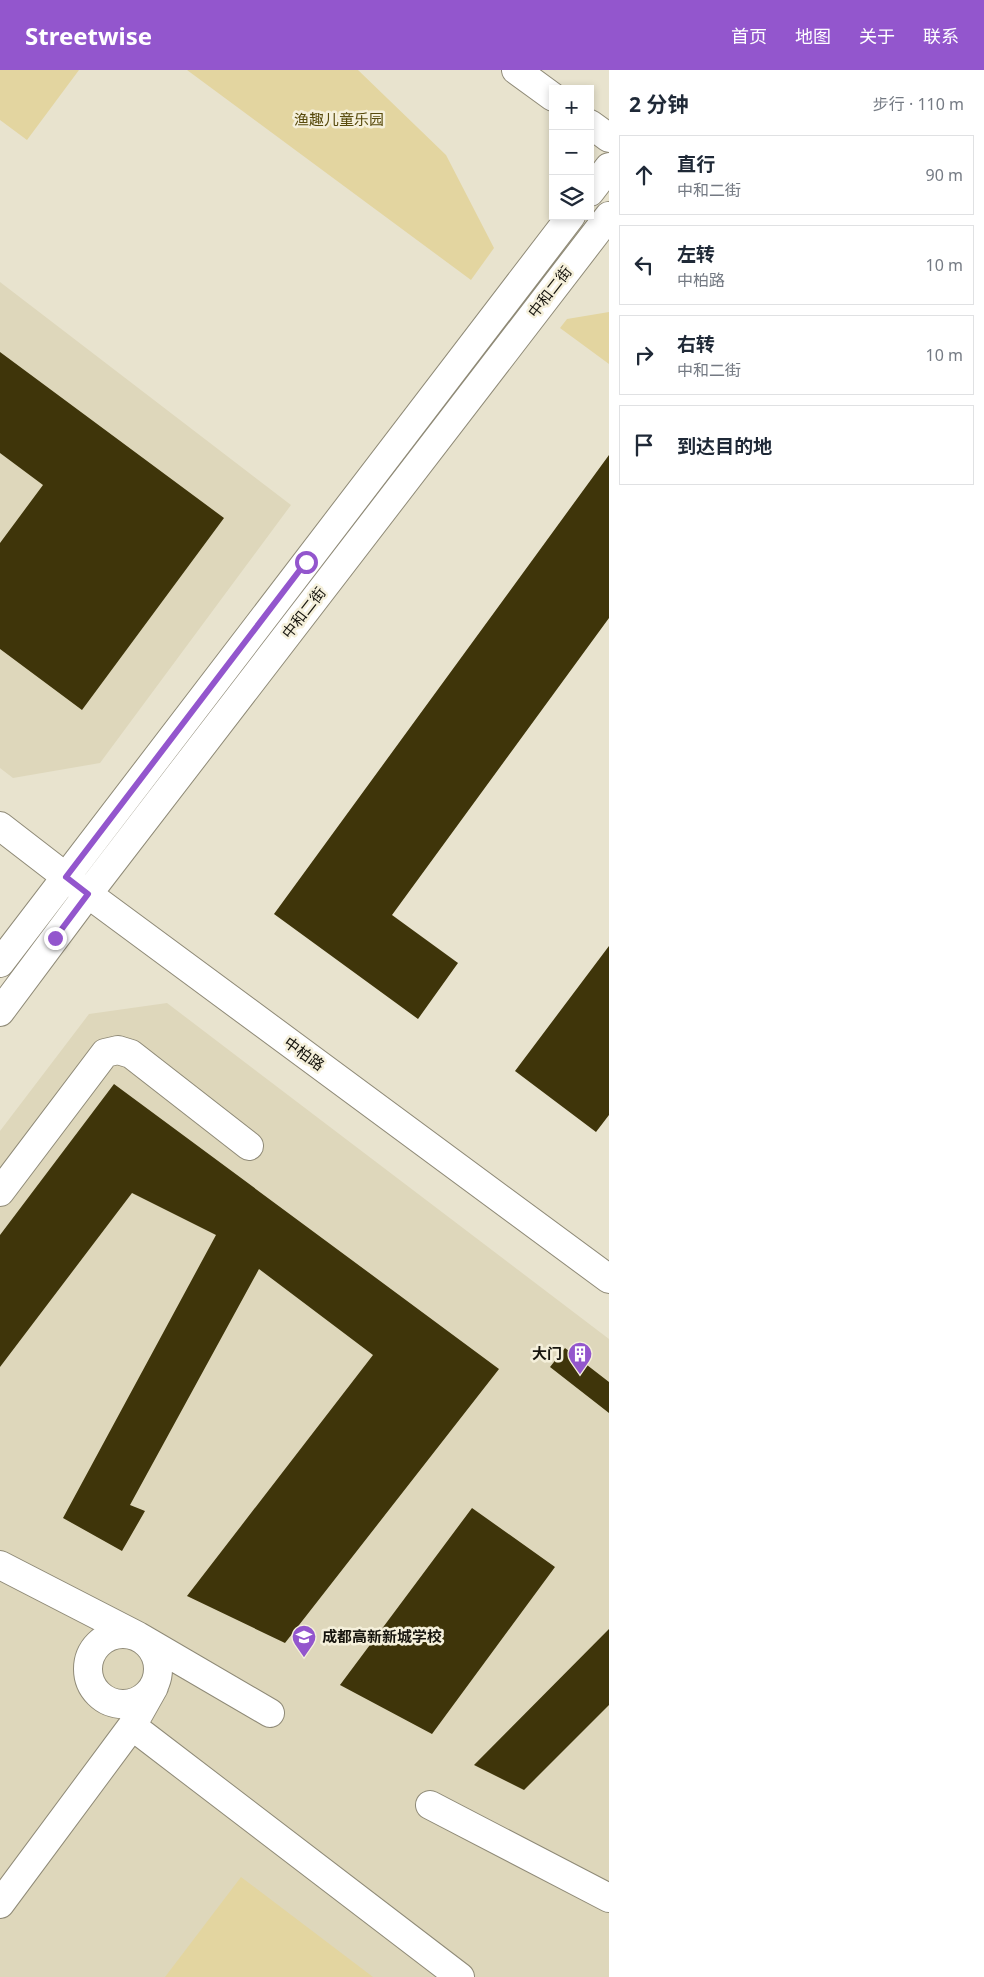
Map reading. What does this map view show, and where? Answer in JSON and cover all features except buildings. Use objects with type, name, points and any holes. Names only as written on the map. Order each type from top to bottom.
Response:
[{"type":"street","points":[[516,70],[549,94]]},
{"type":"street","points":[[594,127],[609,138]]},
{"type":"street","points":[[594,187],[609,167]]},
{"type":"street","name":"中和二街","points":[[0,1012],[88,894],[609,216]]},
{"type":"street","name":"中和二街","points":[[0,963],[568,220]]},
{"type":"street","name":"中柏路","points":[[0,826],[88,894],[609,1279]]},
{"type":"street","points":[[0,1192],[105,1053],[118,1050],[131,1054],[249,1146]]},
{"type":"street","points":[[2,1569],[138,1636],[270,1713]]},
{"type":"street","points":[[0,1904],[132,1726],[154,1686],[158,1676],[159,1666],[155,1653],[138,1636],[120,1634],[103,1640],[94,1650],[89,1660],[88,1673],[91,1684],[97,1693],[106,1700],[116,1704],[138,1702],[154,1686]]},
{"type":"street","points":[[132,1726],[460,1977]]},
{"type":"street","points":[[430,1805],[609,1898]]},
{"type":"shaded area","points":[[0,282],[291,505],[100,763],[13,778],[0,768]]},
{"type":"shaded area","name":"成都高新新城学校","points":[[167,1003],[609,1339],[609,1977],[0,1977],[0,1131],[89,1014]]},
{"type":"green space","points":[[0,70],[79,70],[27,140],[0,120]]},
{"type":"green space","name":"渔趣儿童乐园","points":[[187,70],[358,70],[446,155],[494,248],[471,280]]},
{"type":"green space","points":[[609,312],[609,364],[560,328],[567,319]]},
{"type":"green space","points":[[241,1877],[373,1977],[165,1977]]},
{"type":"place","name":"大门","points":[[580,1375]]},
{"type":"place","name":"成都高新新城学校","points":[[304,1658]]},
{"type":"route","points":[[55,938],[88,894],[66,877],[306,562]]}]
